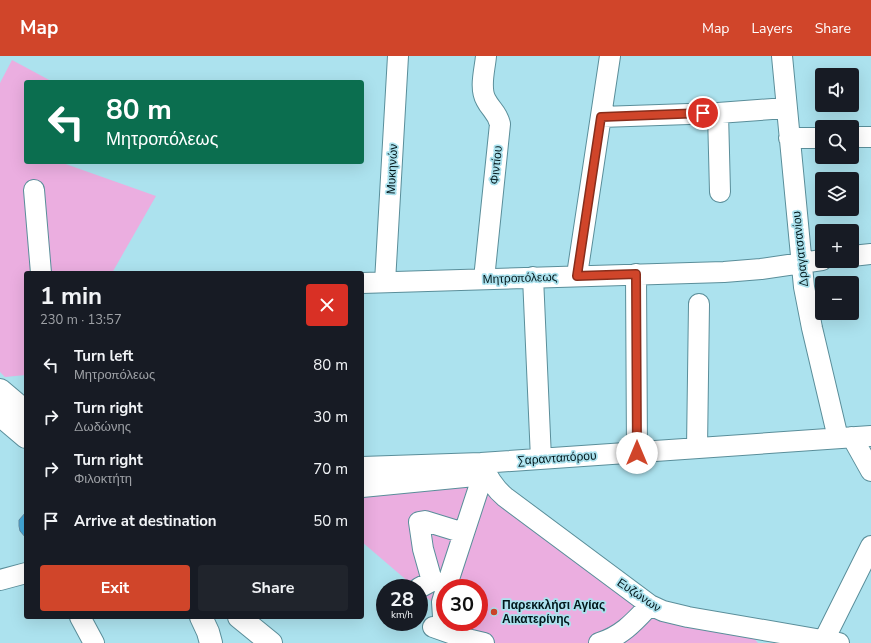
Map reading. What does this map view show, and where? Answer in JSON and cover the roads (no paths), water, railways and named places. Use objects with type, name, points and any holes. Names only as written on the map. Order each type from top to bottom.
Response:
[{"type":"main road","points":[[0,390],[24,410]]},
{"type":"main road","points":[[0,415],[24,435]]},
{"type":"main road","points":[[202,619],[211,643]]},
{"type":"main road","points":[[241,619],[271,643]]},
{"type":"street","name":"Μυκηνών","points":[[385,282],[398,56]]},
{"type":"street","name":"Φιντίου","points":[[484,279],[500,124],[497,113],[486,100],[484,93],[486,56]]},
{"type":"street","points":[[577,276],[610,56]]},
{"type":"street","name":"Δραγατσανίου","points":[[782,56],[801,262],[812,328],[854,437],[871,471]]},
{"type":"street","points":[[601,117],[786,108]]},
{"type":"street","points":[[718,112],[720,192]]},
{"type":"street","points":[[859,137],[871,137]]},
{"type":"street","points":[[789,138],[815,138]]},
{"type":"street","points":[[34,190],[41,271]]},
{"type":"street","points":[[859,255],[871,254]]},
{"type":"street","name":"Μητροπόλεως","points":[[364,283],[724,272],[768,268],[815,261]]},
{"type":"street","points":[[636,274],[637,453]]},
{"type":"street","points":[[533,277],[541,459]]},
{"type":"street","points":[[697,448],[699,304]]},
{"type":"street","name":"Σαρανταπόρου","points":[[364,467],[482,475],[541,459],[854,437]]},
{"type":"street","points":[[364,487],[482,475],[449,579]]},
{"type":"street","name":"Ευζώνων","points":[[482,475],[505,497],[650,605],[663,611],[688,618],[778,638],[832,642]]},
{"type":"street","points":[[428,583],[432,581],[423,549],[419,522],[425,521],[464,533]]},
{"type":"street","points":[[832,642],[871,546]]},
{"type":"street","points":[[0,580],[24,574]]},
{"type":"street","points":[[611,642],[630,626],[650,605]]},
{"type":"street","points":[[81,619],[94,643]]},
{"type":"street","points":[[445,631],[484,643]]},
{"type":"place","name":"Παρεκκλήσι Αγίας Αικατερίνης","points":[[494,612]]}]
